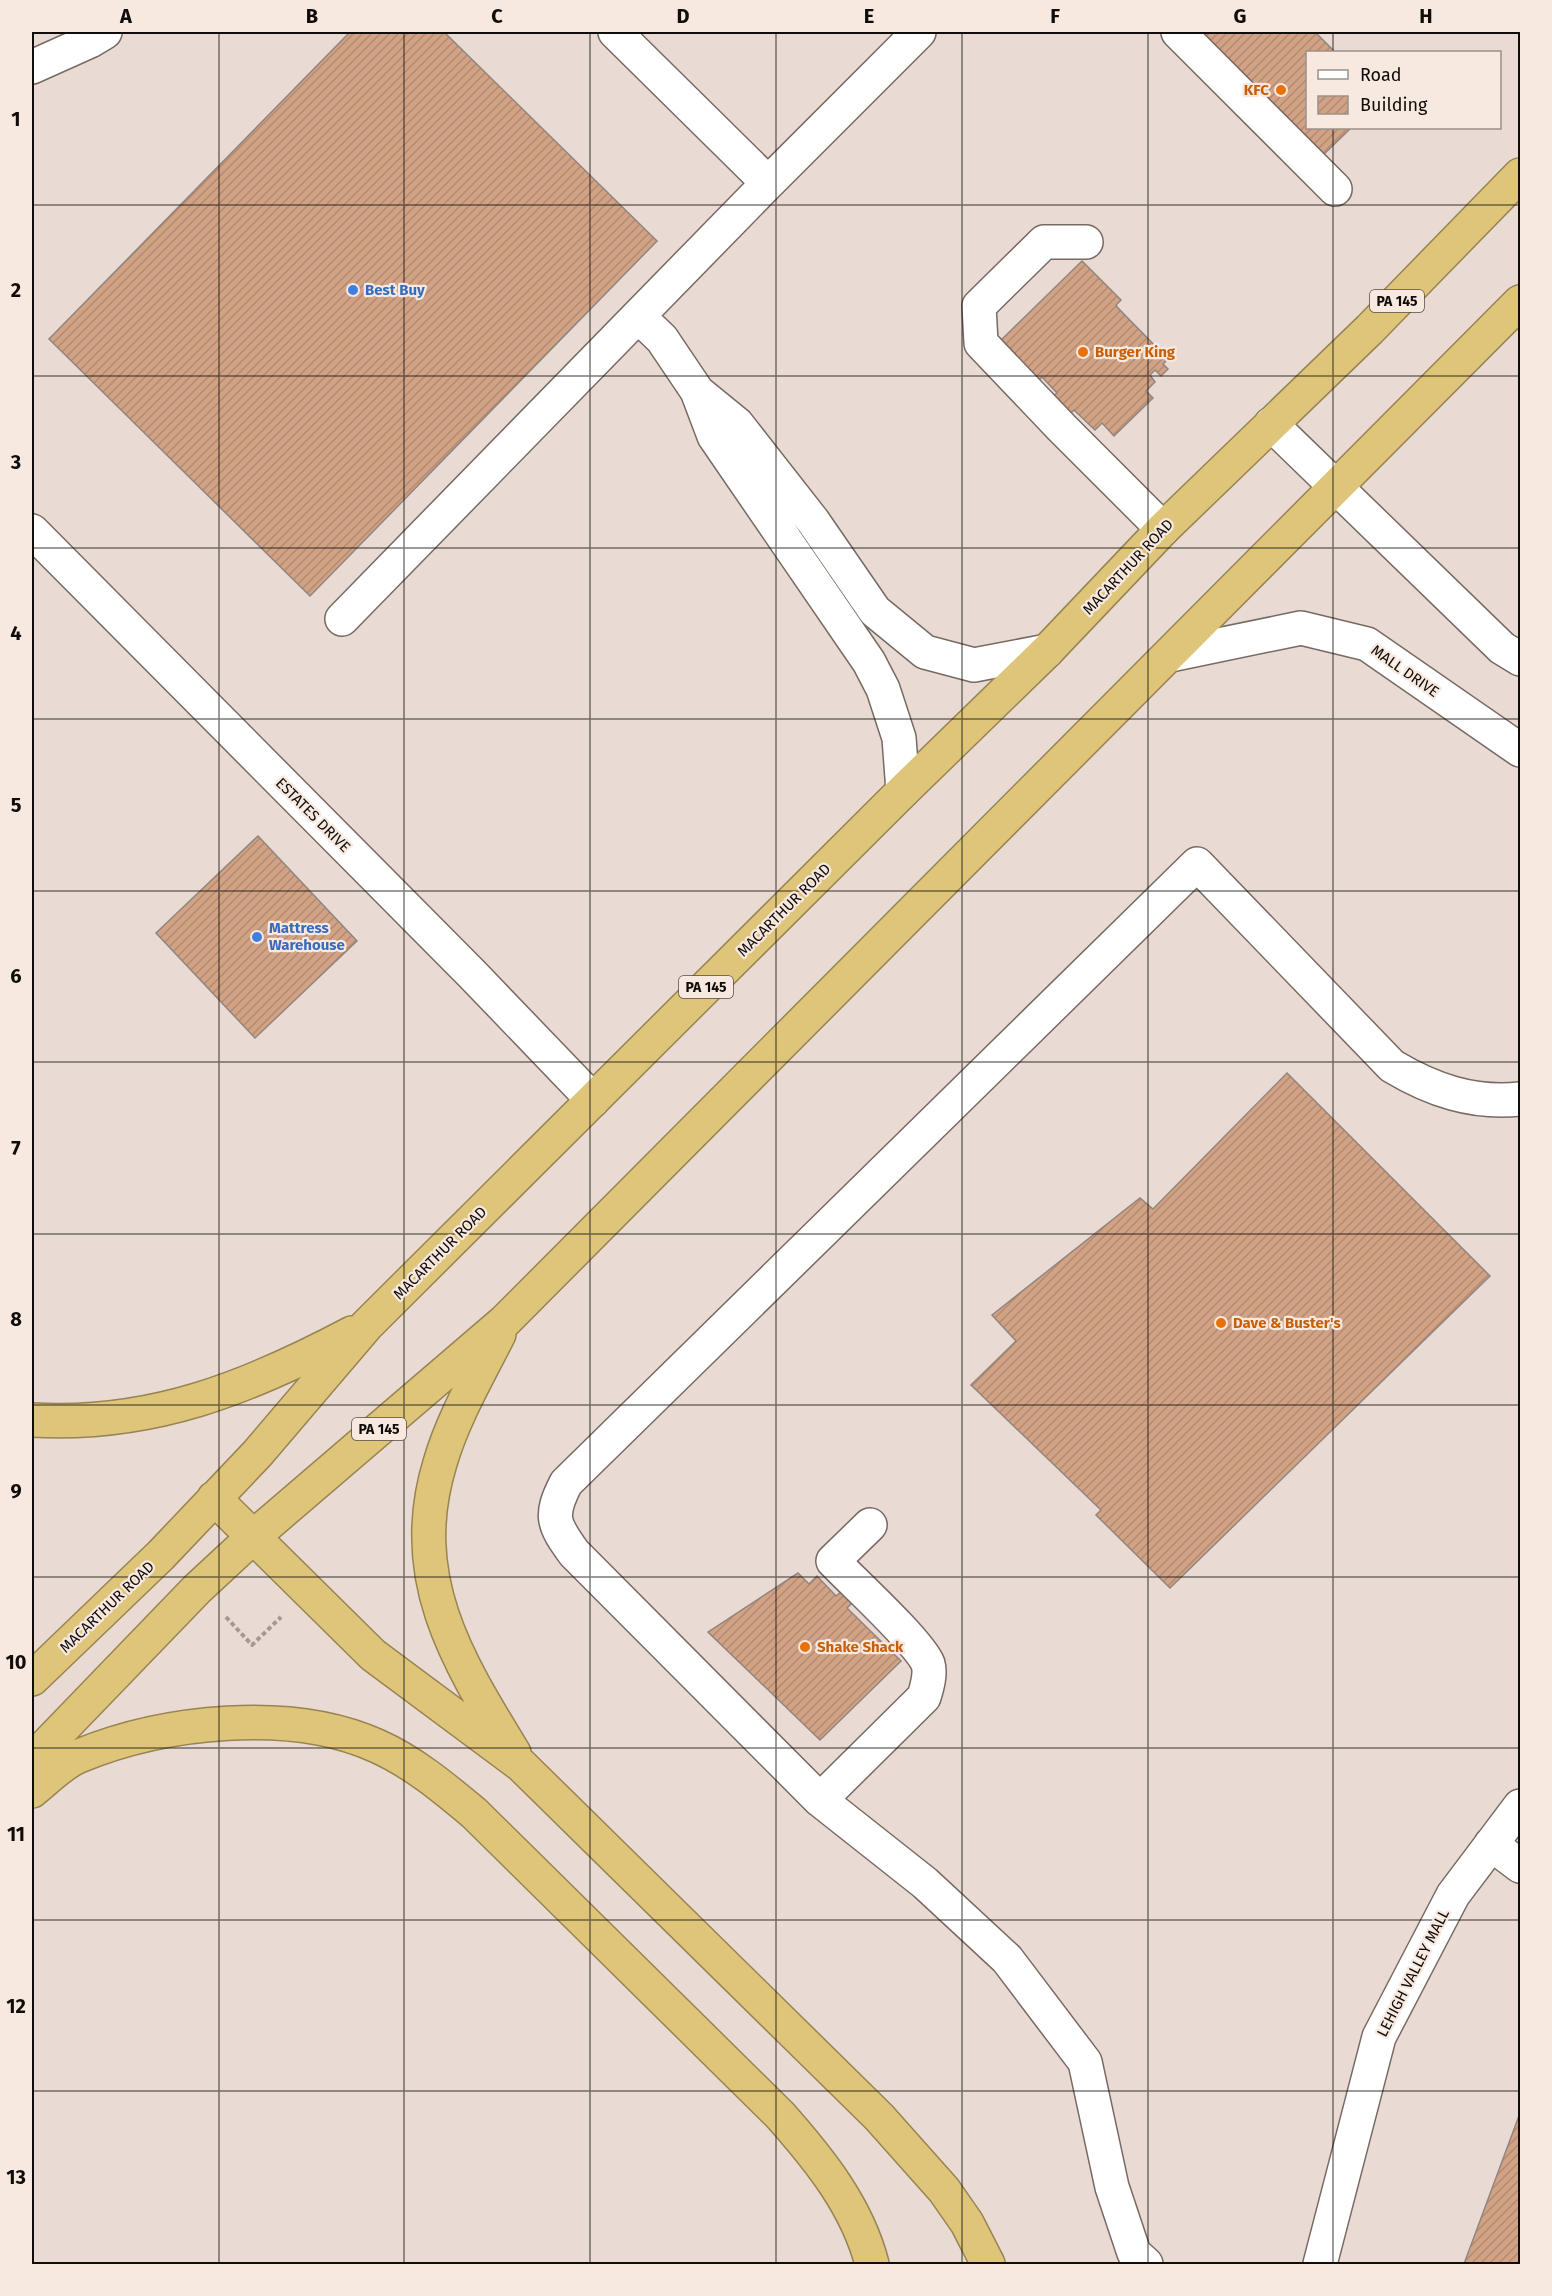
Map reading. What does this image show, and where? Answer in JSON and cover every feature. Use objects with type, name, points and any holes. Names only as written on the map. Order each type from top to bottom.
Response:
[{"type":"highway","name":"MACARTHUR ROAD","points":[[32,1679],[161,1555],[257,1454],[367,1325],[903,791],[1047,651],[1163,529],[1370,329],[1521,175]]},
{"type":"highway","name":"PA 145","points":[[32,1760],[198,1589],[253,1537],[505,1321],[1521,302]]},
{"type":"highway","points":[[505,1321],[452,1429],[439,1464],[432,1500],[430,1541],[432,1583],[442,1620],[471,1683],[521,1765]]},
{"type":"highway","points":[[32,1420],[99,1420],[180,1407],[256,1381],[367,1325]]},
{"type":"highway","points":[[214,1498],[373,1654],[521,1765],[886,2125],[944,2190],[967,2223],[987,2265]]},
{"type":"highway","points":[[32,1791],[76,1757],[154,1735],[226,1724],[266,1723],[317,1728],[376,1746],[409,1764],[440,1785],[474,1813],[780,2115],[807,2145],[846,2200],[872,2265]]},
{"type":"street","points":[[32,67],[105,32]]},
{"type":"street","points":[[615,32],[768,183]]},
{"type":"street","points":[[342,619],[768,183],[919,32]]},
{"type":"street","points":[[1178,32],[1335,189]]},
{"type":"street","points":[[1086,242],[1044,243],[979,306],[981,343],[1163,529]]},
{"type":"street","points":[[639,317],[662,339],[697,391],[714,436],[869,662],[883,688],[899,738],[903,791]]},
{"type":"street","points":[[697,391],[737,424],[813,521],[875,611],[925,652],[974,665],[1047,651]]},
{"type":"street","points":[[1271,424],[1502,648],[1521,659]]},
{"type":"street","name":"ESTATES DRIVE","points":[[32,531],[472,974],[593,1100]]},
{"type":"street","name":"MALL DRIVE","points":[[1170,655],[1301,628],[1367,644],[1521,750]]},
{"type":"street","points":[[1146,2265],[1134,2253],[1112,2187],[1085,2062],[1007,1959],[925,1884],[820,1800],[574,1553],[558,1531],[554,1506],[566,1483],[1197,864],[1392,1066],[1423,1084],[1452,1094],[1480,1099],[1521,1099]]},
{"type":"street","points":[[820,1800],[924,1697],[928,1682],[928,1665],[916,1647],[833,1561],[870,1525]]},
{"type":"street","name":"LEHIGH VALLEY MALL","points":[[1320,2265],[1380,2037],[1453,1895],[1521,1806]]},
{"type":"street","points":[[1491,1844],[1521,1866]]},
{"type":"path","points":[[226,1617],[252,1645],[285,1612]]},
{"type":"building","name":"Best Buy","points":[[350,32],[444,32],[657,241],[310,596],[49,339]]},
{"type":"building","name":"KFC","points":[[1200,32],[1315,32],[1334,51],[1306,51],[1306,129],[1350,129],[1320,158]]},
{"type":"building","name":"Burger King","points":[[1082,261],[1121,300],[1116,305],[1118,308],[1168,359],[1163,364],[1168,369],[1161,376],[1155,370],[1150,375],[1155,382],[1146,391],[1153,398],[1114,436],[1102,423],[1095,430],[1074,410],[1070,414],[1053,396],[1057,393],[1042,377],[1036,383],[997,344]]},
{"type":"building","name":"Mattress Warehouse","points":[[258,836],[357,941],[255,1038],[156,933]]},
{"type":"building","name":"Dave & Buster's","points":[[1287,1073],[1490,1276],[1170,1588],[1096,1515],[1101,1510],[971,1385],[1016,1341],[992,1315],[1140,1198],[1153,1209]]},
{"type":"building","name":"Shake Shack","points":[[798,1573],[809,1584],[817,1576],[836,1596],[842,1591],[853,1602],[847,1608],[901,1661],[820,1740],[708,1632]]},
{"type":"building","points":[[1520,2113],[1520,2264],[1464,2264]]},
{"type":"place","name":"KFC","points":[[1281,90]]},
{"type":"place","name":"Best Buy","points":[[353,290]]},
{"type":"place","name":"Burger King","points":[[1083,352]]},
{"type":"place","name":"Mattress Warehouse","points":[[257,937]]},
{"type":"place","name":"Dave & Buster's","points":[[1221,1323]]},
{"type":"place","name":"Shake Shack","points":[[805,1647]]}]
